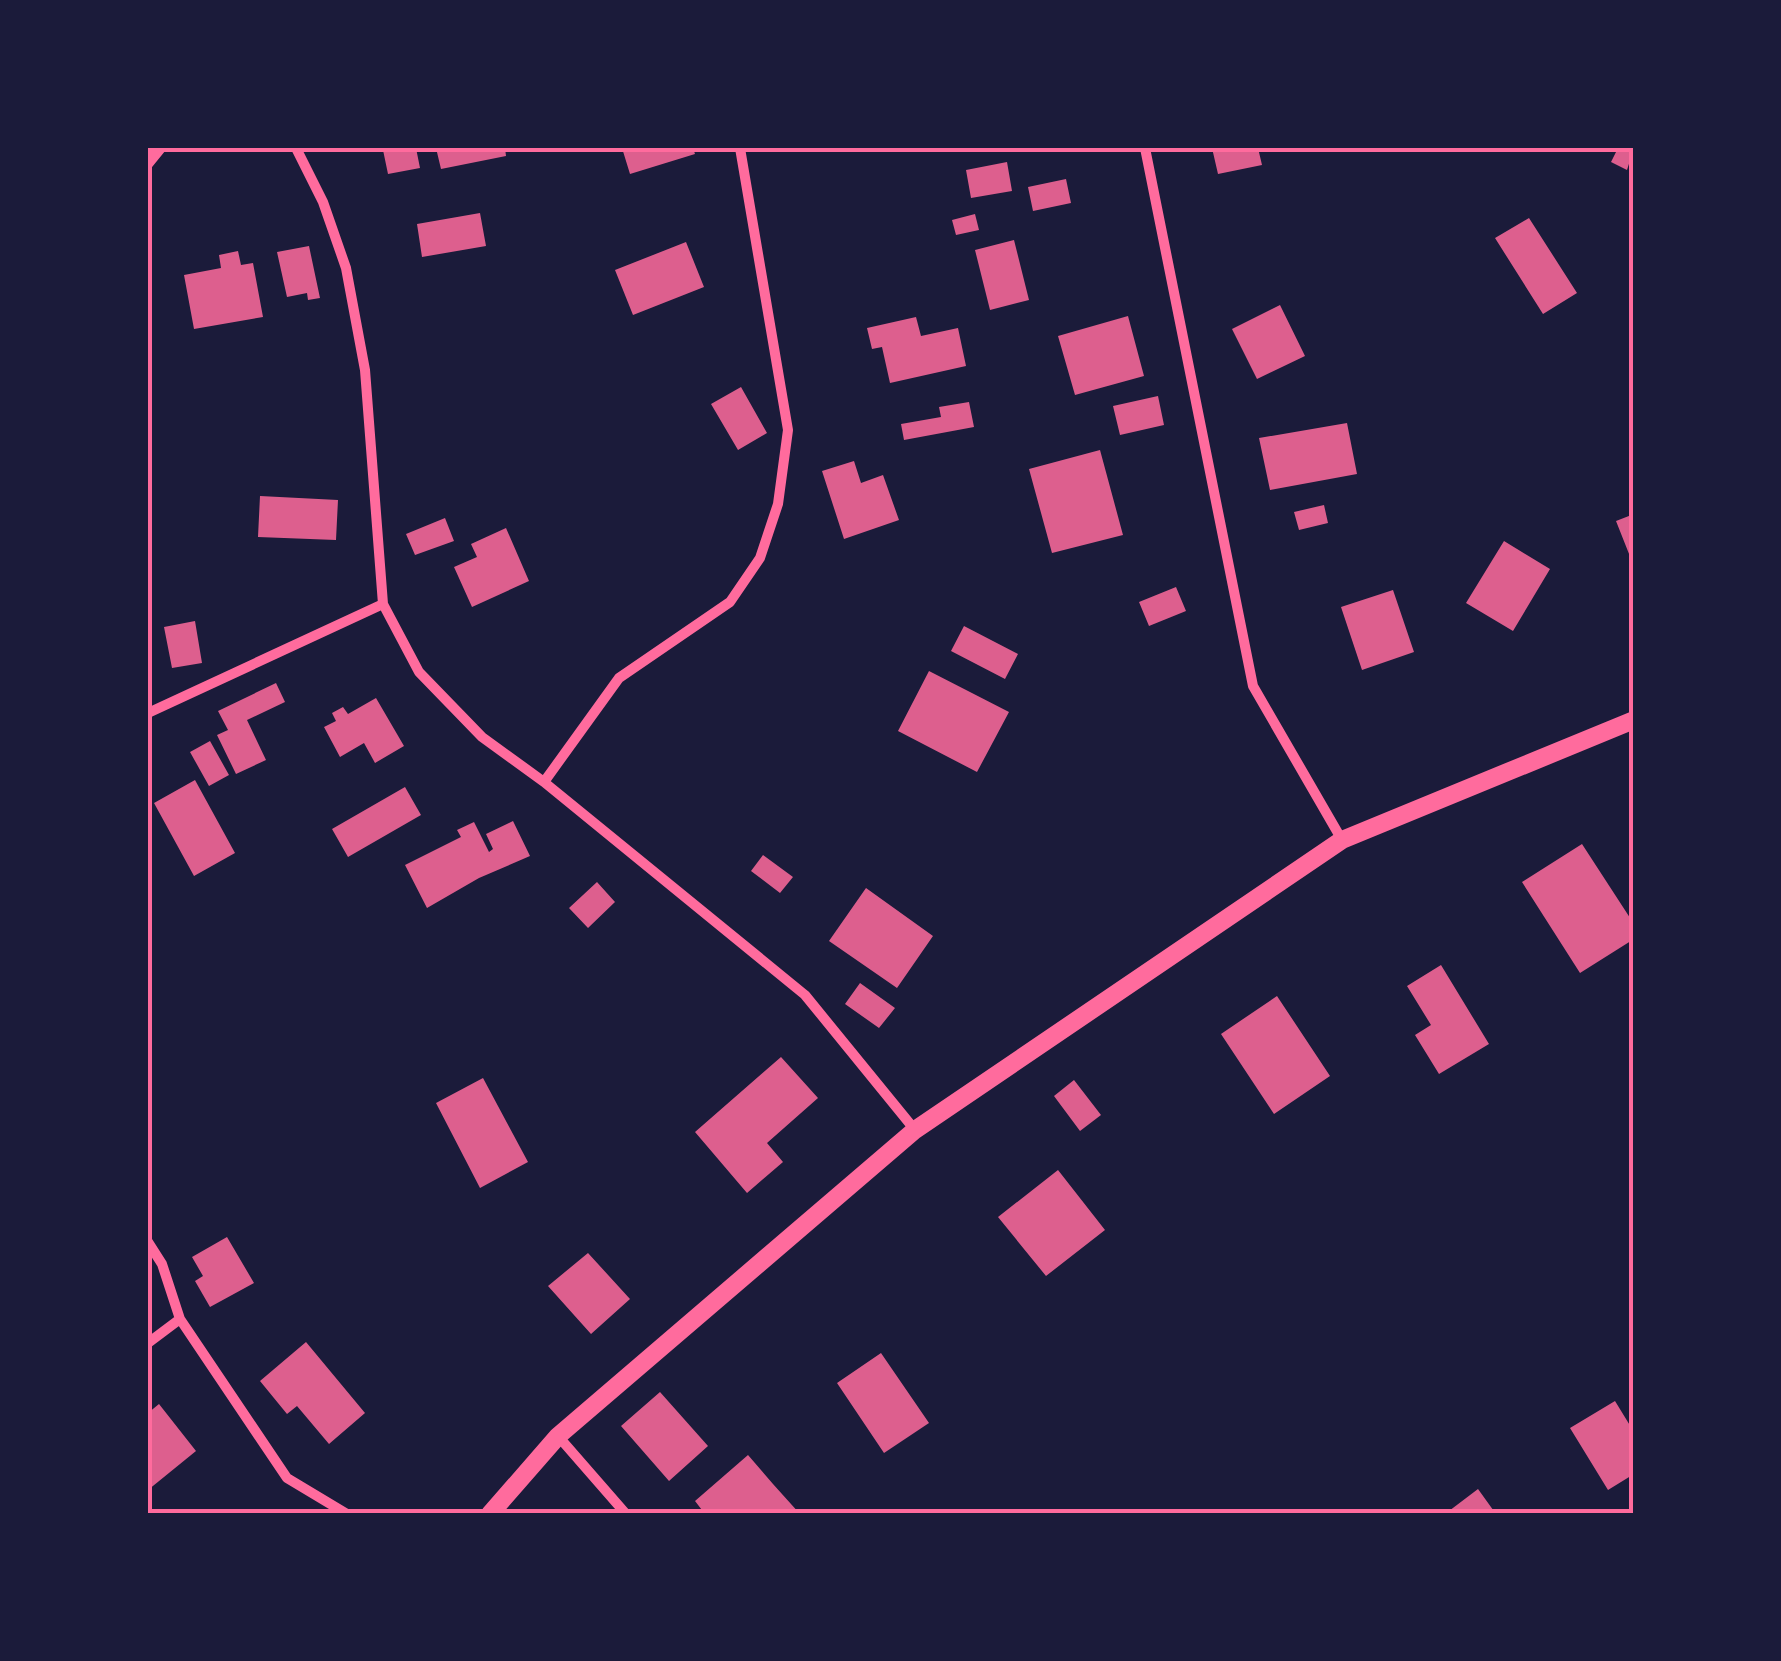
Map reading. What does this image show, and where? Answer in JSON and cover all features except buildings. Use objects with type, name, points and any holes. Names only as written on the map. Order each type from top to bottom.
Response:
[{"type":"street","points":[[148,164],[160,148]]},
{"type":"street","points":[[296,148],[323,202],[346,268],[365,370],[382,604],[420,672],[482,738],[544,782],[804,995],[915,1130]]},
{"type":"street","points":[[544,782],[619,678],[730,602],[760,558],[778,504],[788,430],[740,148]]},
{"type":"street","points":[[1146,148],[1253,686],[1342,840]]},
{"type":"street","points":[[148,714],[382,604]]},
{"type":"street","points":[[490,1514],[558,1436],[915,1130],[1342,840],[1634,720]]},
{"type":"street","points":[[148,1242],[162,1264],[180,1320],[287,1478],[347,1514]]},
{"type":"street","points":[[148,1343],[180,1320]]},
{"type":"street","points":[[558,1436],[626,1514]]}]
